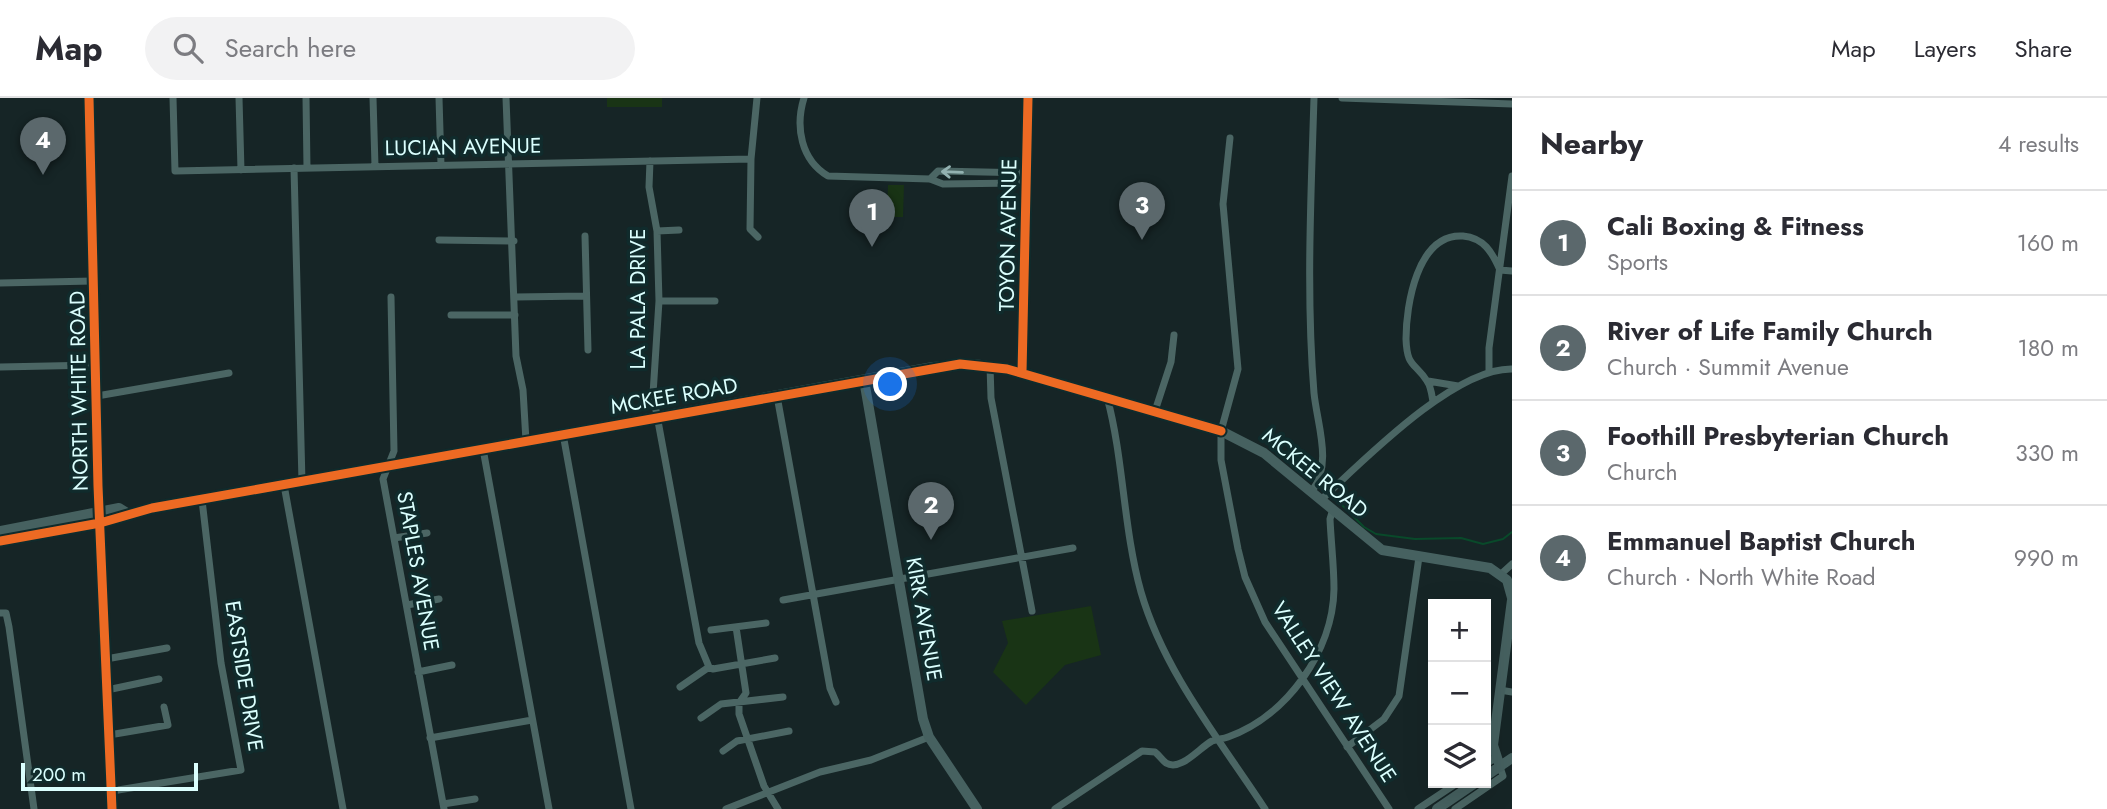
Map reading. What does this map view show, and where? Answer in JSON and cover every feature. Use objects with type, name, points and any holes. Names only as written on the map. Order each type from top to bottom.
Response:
[{"type":"street","name":"NORTH WHITE ROAD","points":[[89,98],[99,517],[112,809]]},
{"type":"street","name":"LUCIAN AVENUE","points":[[173,98],[175,171],[751,159]]},
{"type":"street","points":[[239,98],[241,170]]},
{"type":"street","points":[[306,98],[307,168]]},
{"type":"street","points":[[373,98],[375,166]]},
{"type":"street","points":[[439,98],[441,165]]},
{"type":"street","points":[[506,98],[508,206],[514,241],[515,315],[526,441]]},
{"type":"street","points":[[757,98],[751,159],[750,229],[758,237]]},
{"type":"street","points":[[804,98],[801,129],[804,150],[816,169],[835,178],[930,179],[943,184],[1026,178]]},
{"type":"street","name":"TOYON AVENUE","points":[[1022,373],[1028,98]]},
{"type":"street","points":[[1312,491],[1323,468],[1314,392],[1309,261],[1314,98]]},
{"type":"street","points":[[1342,98],[1512,104]]},
{"type":"street","name":"VALLEY VIEW AVENUE","points":[[1230,138],[1223,204],[1238,369],[1221,431],[1222,460],[1245,577],[1265,622],[1389,809]]},
{"type":"street","name":"LA PALA DRIVE","points":[[650,161],[649,187],[657,231],[659,301],[653,394],[699,643],[709,667]]},
{"type":"street","points":[[294,168],[302,482]]},
{"type":"street","points":[[930,179],[938,171],[1026,178]]},
{"type":"street","points":[[1489,370],[1489,348],[1512,176]]},
{"type":"street","points":[[657,231],[679,230]]},
{"type":"street","points":[[585,236],[588,350]]},
{"type":"street","points":[[1433,402],[1428,381],[1410,361],[1406,337],[1413,295],[1426,256],[1446,239],[1464,236],[1483,243],[1492,250],[1500,270]]},
{"type":"street","points":[[439,240],[514,241]]},
{"type":"street","points":[[1500,270],[1512,271]]},
{"type":"street","points":[[0,284],[93,281]]},
{"type":"street","points":[[515,297],[586,296]]},
{"type":"street","name":"STAPLES AVENUE","points":[[391,297],[394,451],[383,479],[443,807]]},
{"type":"street","points":[[659,301],[715,301]]},
{"type":"street","points":[[451,315],[515,315]]},
{"type":"street","points":[[1155,411],[1171,362],[1174,335]]},
{"type":"street","name":"MCKEE ROAD","points":[[0,541],[99,517],[119,508],[127,513],[960,364],[990,365],[1022,373],[1221,431],[1264,453],[1382,550],[1490,568],[1504,577]]},
{"type":"street","points":[[0,367],[96,365]]},
{"type":"street","points":[[990,365],[991,398],[1031,611]]},
{"type":"street","points":[[1322,499],[1433,402],[1489,370],[1512,369]]},
{"type":"street","points":[[97,396],[229,373]]},
{"type":"street","name":"KIRK AVENUE","points":[[864,380],[923,719],[929,737],[977,809]]},
{"type":"street","points":[[1428,381],[1458,386]]},
{"type":"street","points":[[777,396],[830,688],[836,702]]},
{"type":"street","points":[[1107,397],[1125,507],[1148,612],[1165,655],[1265,809]]},
{"type":"street","points":[[563,434],[631,809]]},
{"type":"street","points":[[483,449],[549,809]]},
{"type":"street","points":[[284,485],[343,809]]},
{"type":"street","name":"EASTSIDE DRIVE","points":[[112,792],[242,769],[221,663],[201,500]]},
{"type":"street","points":[[1055,809],[1142,751],[1155,752],[1168,764],[1177,765],[1273,710],[1302,679],[1327,629],[1334,591],[1329,519],[1333,509]]},
{"type":"street","name":"MCKEE ROAD","points":[[0,531],[99,517]]},
{"type":"street","points":[[394,538],[427,533]]},
{"type":"street","points":[[783,600],[1022,555],[1073,548]]},
{"type":"street","points":[[1347,747],[1384,719],[1399,696],[1419,557]]},
{"type":"street","points":[[1455,809],[1503,776],[1493,763],[1493,745],[1512,599],[1504,577],[1512,566]]},
{"type":"street","points":[[407,605],[439,599]]},
{"type":"street","points":[[3,613],[34,809]]},
{"type":"street","points":[[711,630],[766,623]]},
{"type":"street","points":[[736,627],[746,693],[739,703],[746,739],[768,794],[778,809]]},
{"type":"street","points":[[106,659],[167,648]]},
{"type":"street","points":[[680,687],[709,667],[775,658]]},
{"type":"street","points":[[418,672],[452,665]]},
{"type":"street","points":[[107,690],[159,679]]},
{"type":"street","points":[[1500,690],[1512,692]]},
{"type":"street","points":[[701,718],[721,704],[783,697]]},
{"type":"street","points":[[110,735],[168,725],[164,707]]},
{"type":"street","points":[[430,738],[532,720]]},
{"type":"street","points":[[723,751],[746,739],[789,732]]},
{"type":"street","points":[[726,809],[820,772],[871,760],[929,737]]},
{"type":"street","points":[[1493,763],[1512,758]]},
{"type":"street","points":[[1418,809],[1450,788]]},
{"type":"street","points":[[1437,809],[1468,788]]},
{"type":"street","points":[[443,807],[475,799]]},
{"type":"green space","points":[[607,98],[662,98],[662,107],[607,107]]},
{"type":"green space","points":[[888,185],[904,185],[903,217],[887,217]]},
{"type":"green space","points":[[1091,606],[1101,655],[1065,665],[1026,705],[993,672],[1008,643],[1002,621]]},
{"type":"waterway","points":[[1338,501],[1364,527],[1376,534],[1415,539],[1461,538],[1483,544],[1503,539],[1512,532]]},
{"type":"cycle path","points":[[89,98],[98,486],[112,809]]},
{"type":"cycle path","points":[[1022,373],[1028,98]]},
{"type":"cycle path","points":[[0,541],[100,523],[152,508],[960,364],[1007,369],[1221,431]]},
{"type":"place","name":"Emmanuel Baptist Church","points":[[43,175]]},
{"type":"place","name":"Foothill Presbyterian Church","points":[[1142,240]]},
{"type":"place","name":"Cali Boxing & Fitness","points":[[872,247]]},
{"type":"place","name":"River of Life Family Church","points":[[931,540]]}]
